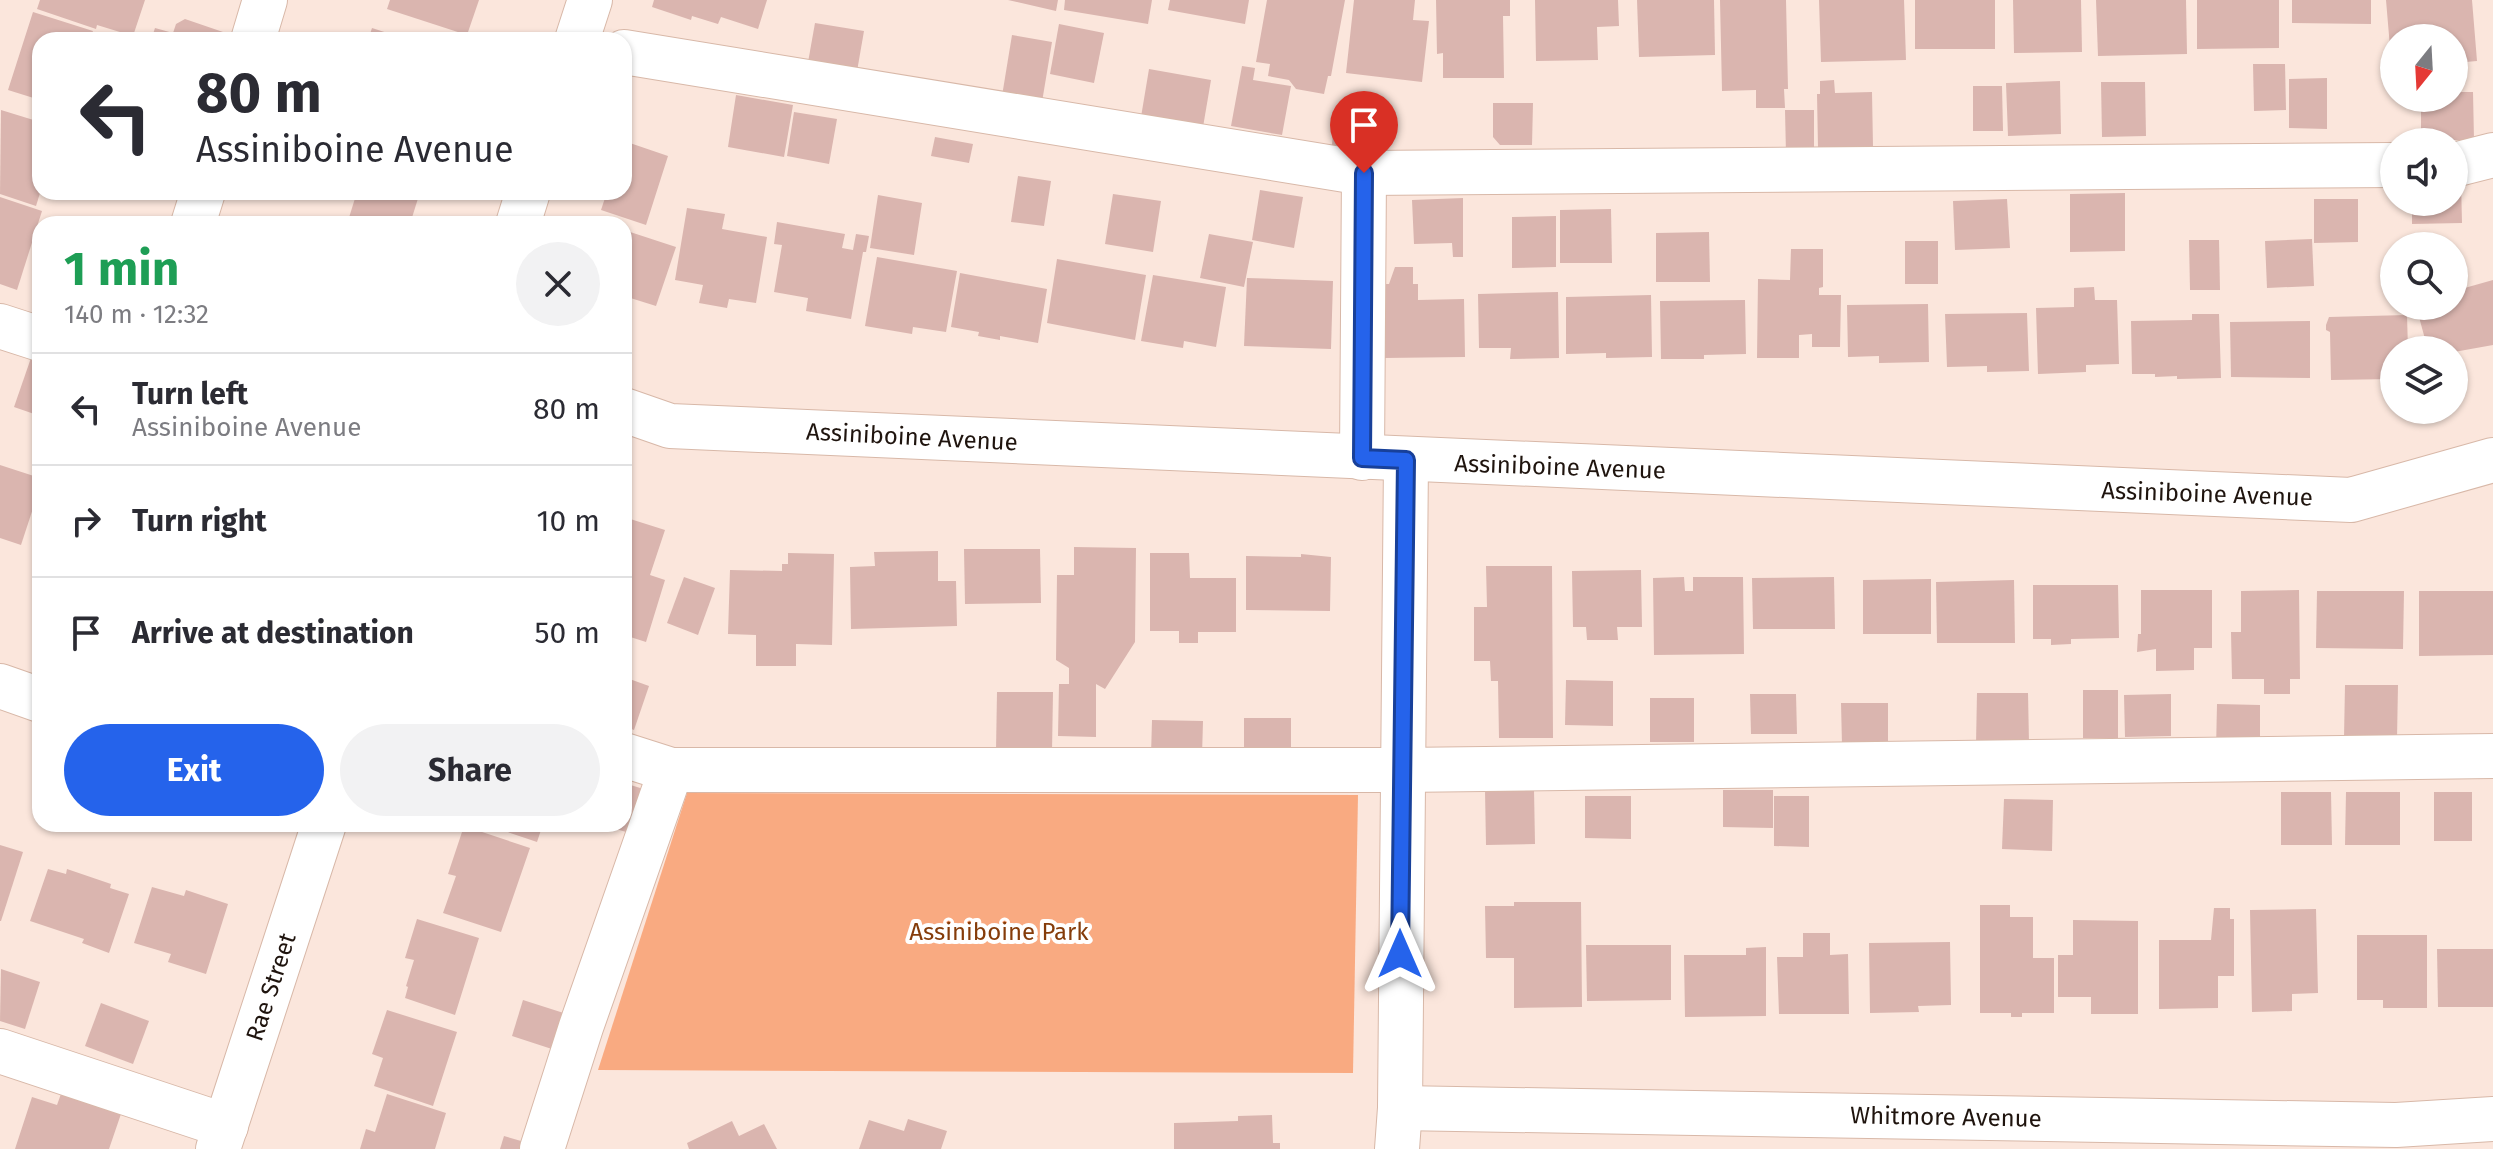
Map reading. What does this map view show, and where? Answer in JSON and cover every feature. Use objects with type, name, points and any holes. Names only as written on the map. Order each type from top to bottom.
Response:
[{"type":"street","points":[[255,32],[265,0]]},
{"type":"street","points":[[580,32],[590,0]]},
{"type":"street","points":[[632,53],[1364,173],[2380,165]]},
{"type":"street","points":[[2468,161],[2493,155]]},
{"type":"street","points":[[1362,458],[1364,173]]},
{"type":"street","points":[[0,326],[32,336]]},
{"type":"street","name":"Assiniboine Avenue","points":[[632,413],[670,426],[2351,500],[2493,460]]},
{"type":"street","points":[[1398,1128],[1406,460]]},
{"type":"street","points":[[0,686],[32,697]]},
{"type":"street","points":[[632,758],[671,770],[1401,770],[2493,756]]},
{"type":"street","points":[[542,1149],[671,770]]},
{"type":"street","name":"Rae Street","points":[[222,1138],[321,832]]},
{"type":"street","points":[[0,1051],[222,1138]]},
{"type":"street","name":"Whitmore Avenue","points":[[1398,1128],[2396,1125],[2493,1119]]},
{"type":"green space","name":"Assiniboine Park","points":[[687,793],[1358,795],[1353,1073],[598,1070]]},
{"type":"building","points":[[40,0],[145,0],[134,32],[120,32],[97,25],[96,29],[37,9]]},
{"type":"building","points":[[390,0],[479,0],[468,32],[458,32],[387,9]]},
{"type":"building","points":[[654,0],[767,0],[758,29],[721,17],[718,24],[692,16],[691,20],[652,7]]},
{"type":"building","points":[[1008,0],[1058,0],[1056,11]]},
{"type":"building","points":[[1065,0],[1152,0],[1148,24],[1064,10]]},
{"type":"building","points":[[1170,0],[1249,0],[1245,24],[1168,10]]},
{"type":"building","points":[[1267,0],[1345,0],[1331,76],[1328,76],[1324,94],[1296,89],[1289,80],[1268,76],[1270,64],[1256,62]]},
{"type":"building","points":[[1354,0],[1415,0],[1413,20],[1429,21],[1422,82],[1346,73]]},
{"type":"building","points":[[1436,0],[1510,0],[1510,16],[1503,16],[1504,78],[1443,78],[1443,53],[1437,54]]},
{"type":"building","points":[[1535,0],[1618,0],[1619,26],[1597,27],[1598,60],[1536,61]]},
{"type":"building","points":[[1637,0],[1714,0],[1715,55],[1639,57]]},
{"type":"building","points":[[1720,0],[1786,0],[1788,89],[1784,89],[1785,108],[1756,108],[1756,90],[1722,91]]},
{"type":"building","points":[[1819,0],[1904,0],[1906,60],[1821,62]]},
{"type":"building","points":[[1915,0],[1995,0],[1995,49],[1915,49]]},
{"type":"building","points":[[2013,0],[2081,0],[2082,52],[2014,53]]},
{"type":"building","points":[[2096,0],[2186,0],[2187,54],[2098,56]]},
{"type":"building","points":[[2197,0],[2279,0],[2279,48],[2197,49]]},
{"type":"building","points":[[2292,0],[2371,0],[2371,24],[2292,23]]},
{"type":"building","points":[[2386,0],[2472,0],[2477,61],[2468,62],[2468,24],[2388,24]]},
{"type":"building","points":[[33,12],[93,31],[32,32],[32,98],[8,90]]},
{"type":"building","points":[[185,19],[223,32],[173,32],[176,24]]},
{"type":"building","points":[[815,23],[864,31],[856,77],[807,68]]},
{"type":"building","points":[[1059,24],[1104,33],[1094,83],[1050,74]]},
{"type":"building","points":[[1012,35],[1052,42],[1042,102],[1002,96]]},
{"type":"building","points":[[2253,64],[2285,64],[2286,110],[2254,111]]},
{"type":"building","points":[[1242,66],[1255,68],[1253,80],[1291,86],[1282,135],[1231,126]]},
{"type":"building","points":[[1149,69],[1211,80],[1203,127],[1141,117]]},
{"type":"building","points":[[2327,78],[2327,129],[2289,128],[2289,79]]},
{"type":"building","points":[[1834,80],[1835,93],[1872,92],[1873,147],[1818,148],[1817,94],[1820,94],[1820,81]]},
{"type":"building","points":[[2060,81],[2061,134],[2008,136],[2006,83]]},
{"type":"building","points":[[2101,82],[2145,82],[2146,136],[2102,137]]},
{"type":"building","points":[[1973,86],[2002,86],[2003,131],[1973,131]]},
{"type":"building","points":[[2468,92],[2473,92],[2474,140],[2468,140],[2468,128],[2421,128],[2421,112],[2468,112]]},
{"type":"building","points":[[736,95],[793,105],[784,157],[728,147]]},
{"type":"building","points":[[1493,103],[1533,103],[1532,145],[1500,145],[1493,137]]},
{"type":"building","points":[[1336,107],[1383,112],[1378,159],[1331,153]]},
{"type":"building","points":[[1,110],[32,120],[32,200],[38,200],[36,206],[0,194]]},
{"type":"building","points":[[1785,110],[1814,110],[1814,153],[1786,154]]},
{"type":"building","points":[[794,112],[837,119],[829,164],[787,156]]},
{"type":"building","points":[[935,137],[973,144],[969,163],[931,156]]},
{"type":"building","points":[[632,144],[668,156],[646,225],[632,220],[632,216],[619,216],[601,210],[604,200],[632,200]]},
{"type":"building","points":[[1018,176],[1051,181],[1044,226],[1011,222]]},
{"type":"building","points":[[1260,190],[1303,197],[1294,248],[1252,240]]},
{"type":"building","points":[[2125,193],[2125,251],[2070,252],[2070,194]]},
{"type":"building","points":[[1113,194],[1161,201],[1153,252],[1105,244]]},
{"type":"building","points":[[878,195],[922,203],[914,255],[870,248]]},
{"type":"building","points":[[0,197],[42,211],[40,216],[32,216],[32,243],[17,290],[0,284]]},
{"type":"building","points":[[1463,198],[1463,257],[1453,257],[1452,243],[1414,244],[1412,200]]},
{"type":"building","points":[[2007,199],[2010,248],[1955,250],[1953,201]]},
{"type":"building","points":[[2314,199],[2358,199],[2358,242],[2314,243]]},
{"type":"building","points":[[354,200],[418,200],[412,216],[350,216]]},
{"type":"building","points":[[687,208],[725,214],[722,229],[767,237],[756,303],[729,299],[727,308],[699,303],[703,285],[675,280]]},
{"type":"building","points":[[1611,209],[1612,263],[1560,263],[1560,210]]},
{"type":"building","points":[[1556,216],[1556,267],[1512,268],[1512,217]]},
{"type":"building","points":[[2412,216],[2462,216],[2462,223],[2412,224]]},
{"type":"building","points":[[777,222],[845,234],[842,248],[853,250],[856,234],[869,236],[866,252],[863,252],[851,319],[806,311],[808,298],[774,292],[782,245],[774,244]]},
{"type":"building","points":[[1709,232],[1710,282],[1656,282],[1656,233]]},
{"type":"building","points":[[632,233],[676,247],[656,306],[632,298]]},
{"type":"building","points":[[1209,234],[1253,242],[1244,287],[1200,278]]},
{"type":"building","points":[[2312,239],[2314,286],[2267,288],[2265,241]]},
{"type":"building","points":[[2189,240],[2219,240],[2220,290],[2190,290]]},
{"type":"building","points":[[1905,241],[1938,241],[1938,284],[1905,284]]},
{"type":"building","points":[[1791,249],[1823,249],[1823,287],[1819,288],[1819,295],[1841,295],[1840,347],[1812,347],[1812,334],[1799,335],[1799,358],[1757,358],[1758,279],[1790,280]]},
{"type":"building","points":[[877,257],[957,271],[946,332],[913,327],[912,334],[865,326]]},
{"type":"building","points":[[1057,259],[1146,275],[1135,340],[1047,323]]},
{"type":"building","points":[[1395,267],[1413,267],[1413,284],[1418,284],[1418,300],[1464,299],[1465,357],[1384,358],[1383,284],[1389,284]]},
{"type":"building","points":[[960,273],[1047,289],[1038,343],[1000,336],[1000,340],[978,336],[979,332],[951,327]]},
{"type":"building","points":[[1153,275],[1226,287],[1216,347],[1184,341],[1183,348],[1141,341]]},
{"type":"building","points":[[1247,278],[1333,281],[1331,349],[1244,346]]},
{"type":"building","points":[[2493,280],[2493,345],[2468,349],[2468,336],[2424,336],[2420,320],[2468,320],[2468,287]]},
{"type":"building","points":[[2094,287],[2095,300],[2117,300],[2119,364],[2086,365],[2086,372],[2038,374],[2036,308],[2074,307],[2074,288]]},
{"type":"building","points":[[1558,292],[1559,358],[1510,359],[1511,348],[1479,348],[1478,294]]},
{"type":"building","points":[[1651,295],[1652,357],[1606,358],[1606,353],[1566,354],[1566,297]]},
{"type":"building","points":[[1745,300],[1746,354],[1704,355],[1704,359],[1661,359],[1660,301]]},
{"type":"building","points":[[1928,304],[1929,362],[1879,363],[1879,356],[1848,357],[1847,305]]},
{"type":"building","points":[[2027,313],[2029,371],[1987,372],[1987,366],[1947,367],[1945,314]]},
{"type":"building","points":[[2192,314],[2219,314],[2221,378],[2177,379],[2177,376],[2132,374],[2131,321],[2192,320]]},
{"type":"building","points":[[2380,316],[2380,320],[2407,320],[2408,336],[2380,336],[2380,379],[2331,380],[2330,332],[2326,330],[2329,317]]},
{"type":"building","points":[[2310,321],[2310,378],[2231,377],[2230,322]]},
{"type":"building","points":[[32,355],[32,413],[14,407]]},
{"type":"building","points":[[0,465],[32,475],[32,511],[21,545],[0,538]]},
{"type":"building","points":[[632,520],[665,530],[650,575],[665,580],[646,642],[632,638]]},
{"type":"building","points":[[1074,547],[1136,548],[1135,642],[1105,689],[1096,684],[1096,737],[1058,736],[1059,684],[1069,684],[1069,668],[1056,660],[1057,575],[1074,575]]},
{"type":"building","points":[[964,549],[1040,549],[1041,603],[965,604]]},
{"type":"building","points":[[938,551],[938,581],[956,581],[957,626],[851,629],[850,567],[875,566],[874,552]]},
{"type":"building","points":[[788,553],[834,554],[832,645],[796,644],[796,666],[756,666],[756,635],[728,634],[730,570],[782,571],[782,564],[788,564]]},
{"type":"building","points":[[1150,553],[1189,553],[1190,578],[1236,578],[1236,632],[1198,632],[1198,643],[1179,643],[1179,631],[1150,631]]},
{"type":"building","points":[[1301,554],[1331,557],[1330,611],[1246,610],[1246,556],[1301,557]]},
{"type":"building","points":[[1486,566],[1552,566],[1553,738],[1499,738],[1498,681],[1491,681],[1490,661],[1474,661],[1474,607],[1487,607]]},
{"type":"building","points":[[1641,570],[1642,627],[1617,627],[1618,640],[1587,640],[1586,627],[1573,627],[1572,571]]},
{"type":"building","points":[[684,577],[715,588],[698,635],[667,623]]},
{"type":"building","points":[[1684,577],[1685,591],[1693,591],[1693,577],[1743,577],[1744,654],[1654,655],[1653,578]]},
{"type":"building","points":[[1834,577],[1835,629],[1753,629],[1752,578]]},
{"type":"building","points":[[1931,579],[1931,634],[1863,634],[1863,580]]},
{"type":"building","points":[[2014,580],[2015,643],[1937,643],[1936,582]]},
{"type":"building","points":[[2033,585],[2118,585],[2119,638],[2071,639],[2071,644],[2051,645],[2051,639],[2033,639]]},
{"type":"building","points":[[2141,590],[2212,590],[2212,648],[2194,648],[2194,670],[2156,671],[2156,649],[2137,652],[2138,634],[2141,634]]},
{"type":"building","points":[[2299,590],[2300,679],[2290,679],[2290,694],[2264,694],[2264,679],[2232,679],[2231,632],[2241,632],[2241,591]]},
{"type":"building","points":[[2317,591],[2404,591],[2403,649],[2316,648]]},
{"type":"building","points":[[2419,591],[2493,591],[2493,655],[2419,656]]},
{"type":"building","points":[[632,680],[649,686],[632,729]]},
{"type":"building","points":[[1566,680],[1613,681],[1613,726],[1565,725]]},
{"type":"building","points":[[2345,685],[2398,685],[2397,738],[2344,738]]},
{"type":"building","points":[[2083,690],[2118,690],[2118,738],[2083,738]]},
{"type":"building","points":[[997,692],[1053,692],[1052,752],[996,751]]},
{"type":"building","points":[[1977,693],[2028,693],[2029,743],[1976,744]]},
{"type":"building","points":[[1750,694],[1796,694],[1797,734],[1751,734]]},
{"type":"building","points":[[2171,694],[2171,736],[2125,737],[2124,695]]},
{"type":"building","points":[[1650,698],[1694,698],[1694,742],[1650,742]]},
{"type":"building","points":[[1841,703],[1888,703],[1888,744],[1842,745]]},
{"type":"building","points":[[2217,704],[2260,705],[2260,751],[2216,750]]},
{"type":"building","points":[[1244,718],[1291,718],[1291,750],[1244,750]]},
{"type":"building","points":[[1152,720],[1203,721],[1202,756],[1151,756]]},
{"type":"building","points":[[632,785],[650,791],[636,835],[626,832],[632,832]]},
{"type":"building","points":[[1534,789],[1535,844],[1486,845],[1485,790]]},
{"type":"building","points":[[1723,790],[1773,790],[1773,828],[1723,827]]},
{"type":"building","points":[[2281,792],[2331,792],[2332,845],[2281,845]]},
{"type":"building","points":[[2346,792],[2400,792],[2400,845],[2345,845]]},
{"type":"building","points":[[2434,792],[2472,792],[2472,841],[2434,841]]},
{"type":"building","points":[[1585,796],[1631,796],[1631,839],[1585,838]]},
{"type":"building","points":[[1774,796],[1809,796],[1809,847],[1774,846]]},
{"type":"building","points":[[2004,799],[2053,800],[2052,851],[2002,849]]},
{"type":"building","points":[[462,832],[482,832],[530,848],[501,932],[443,913],[456,876],[448,874]]},
{"type":"building","points":[[508,832],[540,832],[537,842]]},
{"type":"building","points":[[0,845],[23,852],[1,921],[0,921]]},
{"type":"building","points":[[48,869],[66,874],[67,869],[111,884],[110,888],[129,894],[109,953],[82,943],[84,939],[30,921]]},
{"type":"building","points":[[152,887],[184,896],[186,890],[228,904],[206,974],[168,962],[171,954],[134,943]]},
{"type":"building","points":[[1514,902],[1581,902],[1582,1007],[1514,1008],[1514,958],[1486,958],[1485,906],[1514,906]]},
{"type":"building","points":[[1980,905],[2010,905],[2010,917],[2033,917],[2033,958],[2054,958],[2054,1013],[2022,1013],[2022,1017],[2011,1017],[2011,1013],[1980,1013]]},
{"type":"building","points":[[2214,908],[2230,908],[2230,919],[2234,919],[2234,976],[2218,976],[2218,1008],[2159,1009],[2159,940],[2211,940]]},
{"type":"building","points":[[2316,909],[2318,993],[2292,994],[2292,1011],[2252,1012],[2250,910]]},
{"type":"building","points":[[417,919],[479,938],[455,1015],[405,998],[414,960],[405,958]]},
{"type":"building","points":[[2073,920],[2138,921],[2138,1014],[2091,1014],[2091,997],[2058,997],[2058,955],[2073,955]]},
{"type":"building","points":[[1803,933],[1830,933],[1830,955],[1848,954],[1849,1014],[1779,1014],[1777,957],[1803,957]]},
{"type":"building","points":[[2357,935],[2427,935],[2427,1008],[2383,1008],[2383,1000],[2357,1000]]},
{"type":"building","points":[[1950,942],[1951,1005],[1918,1006],[1919,1012],[1870,1013],[1869,943]]},
{"type":"building","points":[[1586,945],[1671,945],[1671,1000],[1587,1001]]},
{"type":"building","points":[[1766,947],[1766,1016],[1685,1017],[1684,955],[1746,955],[1746,948]]},
{"type":"building","points":[[2437,949],[2493,949],[2493,1007],[2438,1007]]},
{"type":"building","points":[[1,969],[40,982],[25,1029],[0,1021]]},
{"type":"building","points":[[523,1000],[573,1016],[561,1052],[512,1036]]},
{"type":"building","points":[[101,1003],[149,1021],[133,1064],[85,1046]]},
{"type":"building","points":[[387,1010],[457,1032],[433,1106],[374,1086],[383,1058],[372,1054]]},
{"type":"building","points":[[62,1091],[122,1111],[109,1149],[15,1149],[32,1097],[57,1105]]},
{"type":"building","points":[[387,1094],[446,1113],[435,1149],[360,1149],[366,1129],[375,1132]]},
{"type":"building","points":[[1272,1115],[1273,1143],[1280,1143],[1280,1149],[1174,1149],[1174,1123],[1238,1121],[1238,1116]]},
{"type":"building","points":[[908,1119],[947,1131],[941,1149],[859,1149],[869,1120],[904,1131]]},
{"type":"building","points":[[732,1121],[739,1136],[764,1124],[777,1149],[689,1149],[687,1143]]},
{"type":"building","points":[[504,1136],[535,1145],[534,1149],[500,1149]]},
{"type":"route","points":[[1364,173],[1362,458],[1406,460],[1400,954]]}]
